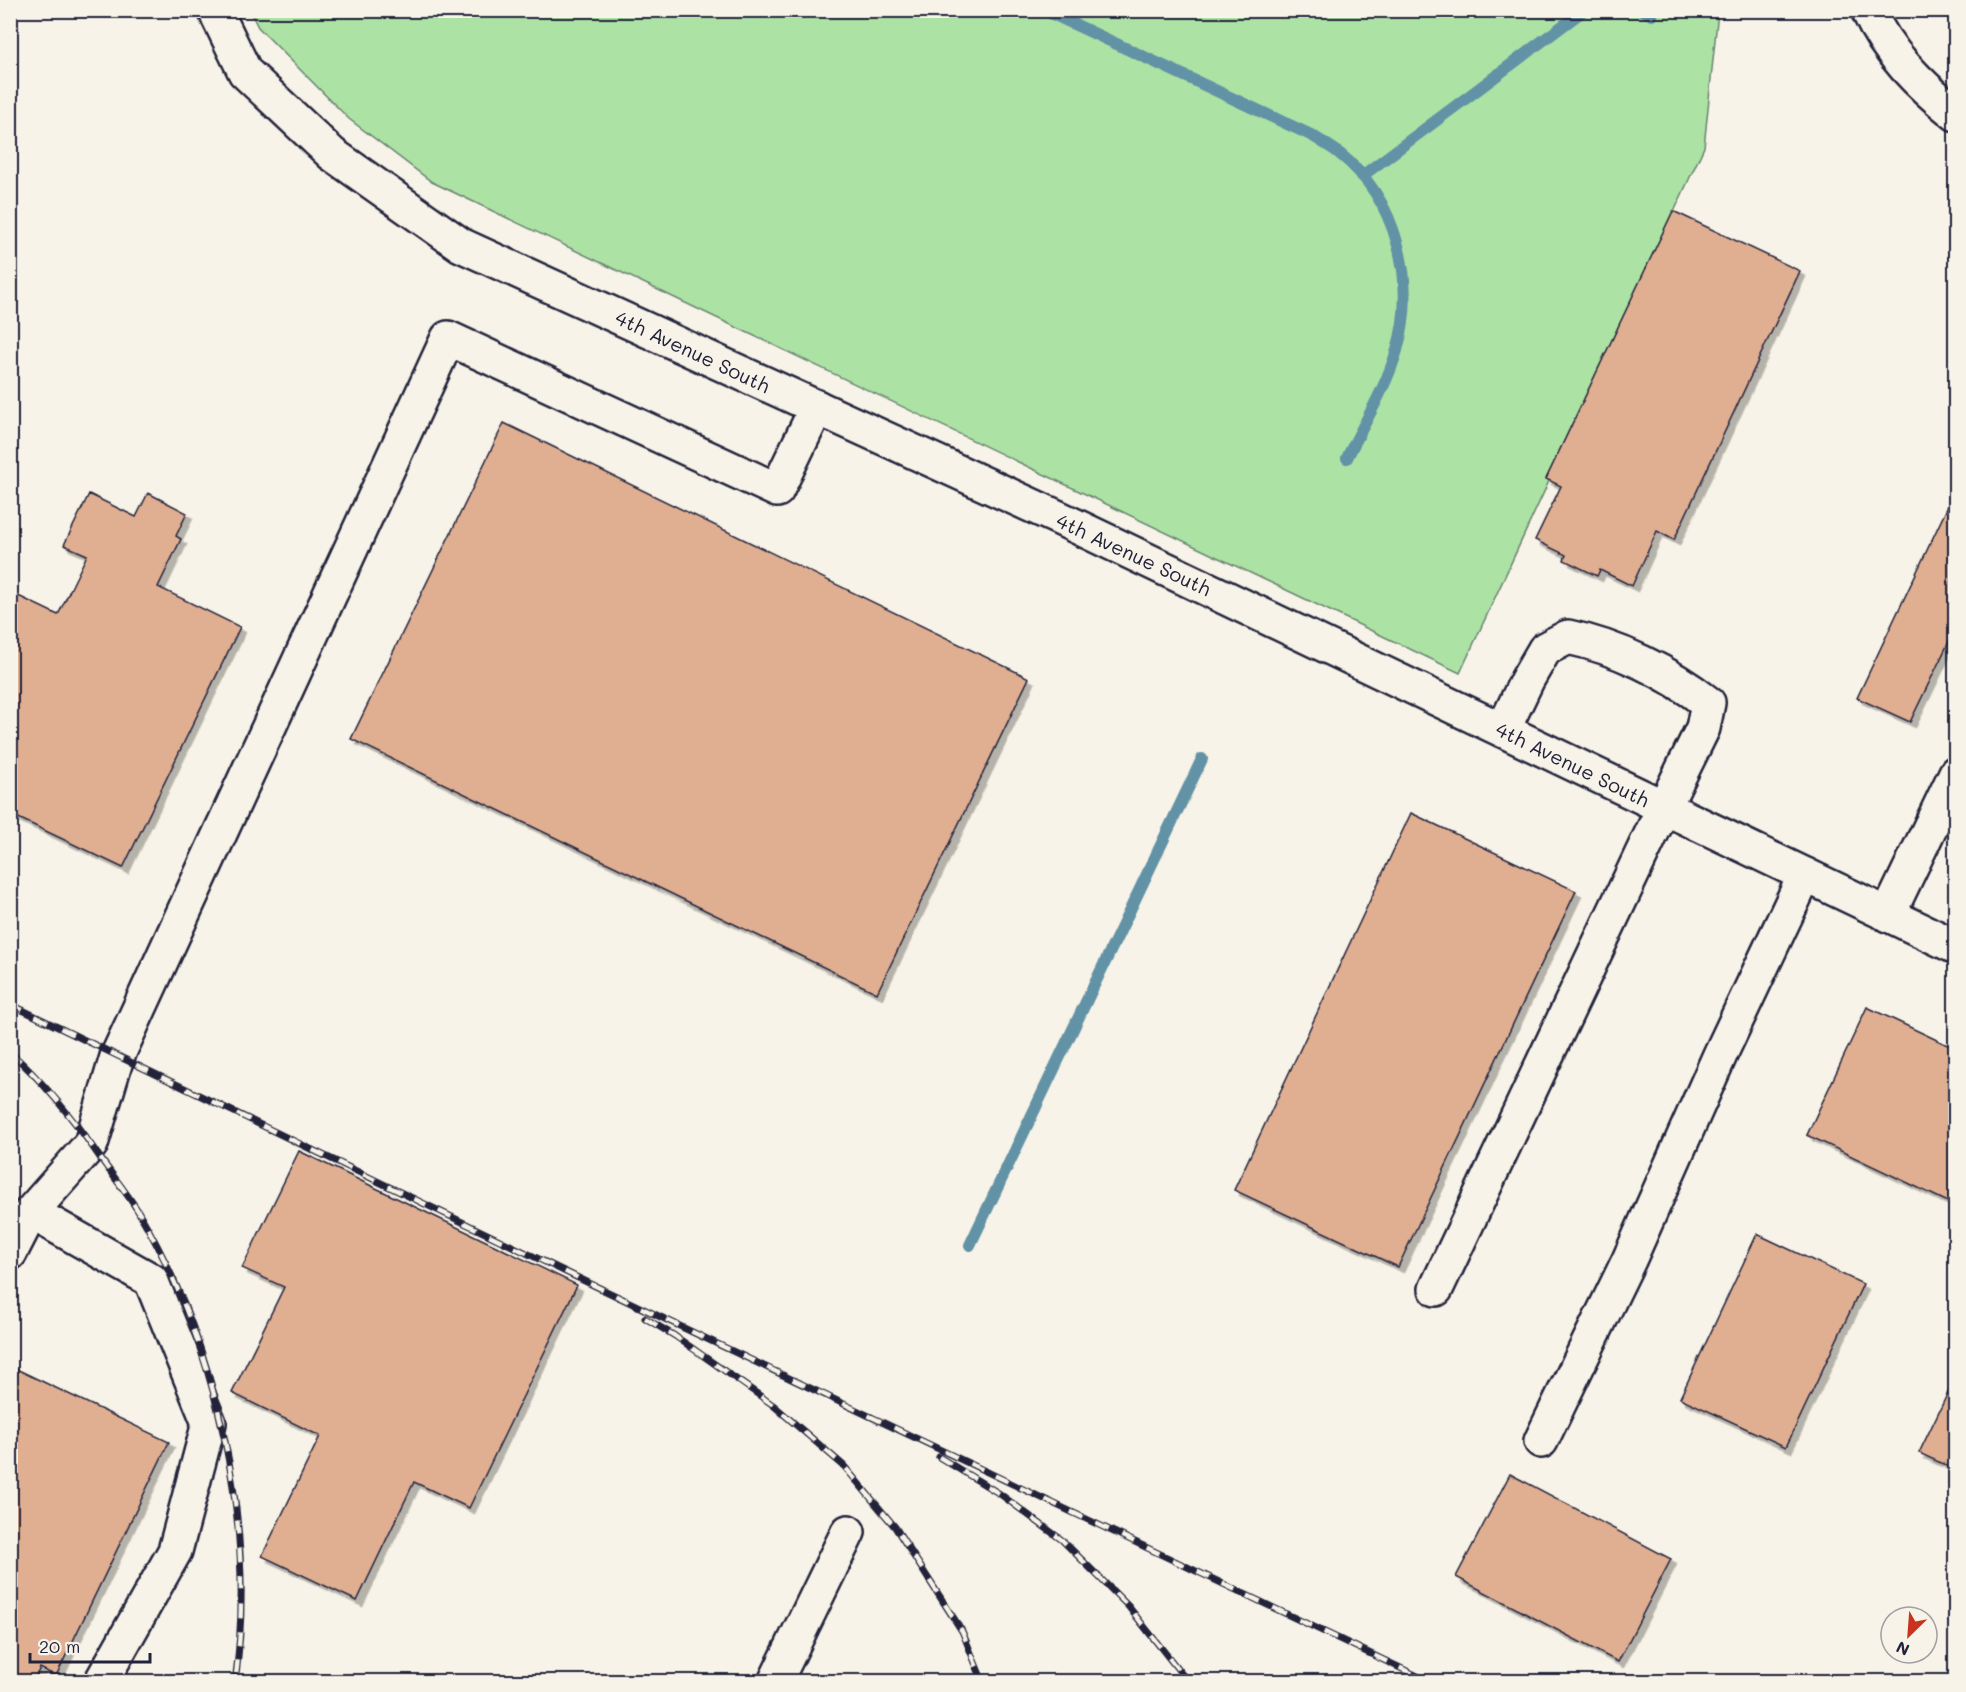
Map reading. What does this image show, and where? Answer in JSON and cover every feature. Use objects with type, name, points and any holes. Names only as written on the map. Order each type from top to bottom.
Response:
[{"type":"street","name":"4th Avenue South","points":[[215,10],[245,72],[323,146],[461,245],[1059,518],[1956,947]]},
{"type":"street","points":[[1868,10],[1877,33],[1918,82],[1956,114]]},
{"type":"street","points":[[10,1253],[31,1212],[91,1144],[117,1057],[448,338],[777,490],[817,407]]},
{"type":"street","points":[[1436,1289],[1703,728],[1708,703],[1684,684],[1598,643],[1568,637],[1545,649],[1503,730]]},
{"type":"street","points":[[1888,915],[1956,773]]},
{"type":"street","points":[[1541,1441],[1629,1260],[1720,1055],[1805,874]]},
{"type":"street","points":[[31,1212],[151,1280],[209,1423],[175,1551],[101,1682]]},
{"type":"street","points":[[775,1682],[848,1532]]},
{"type":"green space","points":[[250,11],[1718,11],[1704,147],[1460,673],[432,182],[349,119],[258,27]]},
{"type":"building","points":[[1673,211],[1800,271],[1674,540],[1657,531],[1632,586],[1600,570],[1597,576],[1564,560],[1566,555],[1535,540],[1561,486],[1546,479]]},
{"type":"building","points":[[504,423],[1029,678],[877,993],[351,739]]},
{"type":"building","points":[[1956,489],[1956,627],[1910,722],[1857,698]]},
{"type":"building","points":[[148,493],[187,513],[176,536],[181,539],[158,587],[240,627],[123,868],[10,814],[10,592],[58,615],[87,555],[64,545],[89,494],[136,517]]},
{"type":"building","points":[[1411,813],[1576,891],[1398,1267],[1234,1190]]},
{"type":"building","points":[[1867,1007],[1956,1049],[1956,1187],[1948,1202],[1807,1135]]},
{"type":"building","points":[[299,1151],[577,1285],[469,1508],[414,1482],[357,1601],[262,1556],[320,1436],[232,1393],[284,1287],[242,1268]]},
{"type":"building","points":[[1757,1234],[1863,1284],[1786,1447],[1680,1398]]},
{"type":"building","points":[[10,1366],[169,1442],[56,1676],[40,1668],[33,1682],[10,1682]]},
{"type":"building","points":[[1956,1376],[1956,1470],[1919,1453]]},
{"type":"building","points":[[1510,1474],[1671,1559],[1618,1662],[1456,1577]]},
{"type":"waterway","points":[[1044,10],[1313,136],[1340,154],[1360,173],[1376,194],[1397,243],[1403,270],[1405,297],[1403,324],[1387,378],[1347,458]]},
{"type":"waterway","points":[[1362,176],[1584,10]]},
{"type":"waterway","points":[[1642,10],[1652,15]]},
{"type":"waterway","points":[[970,1245],[1202,759]]},
{"type":"railway","points":[[10,1004],[570,1274],[1430,1682]]},
{"type":"railway","points":[[10,1052],[59,1103],[134,1204],[166,1263],[190,1319],[209,1378],[224,1438],[235,1500],[240,1562],[240,1623],[235,1682]]},
{"type":"railway","points":[[645,1318],[675,1336],[773,1405],[844,1466],[895,1527],[962,1631],[983,1682]]},
{"type":"railway","points":[[939,1457],[1000,1494],[1062,1540],[1128,1606],[1188,1682]]}]
